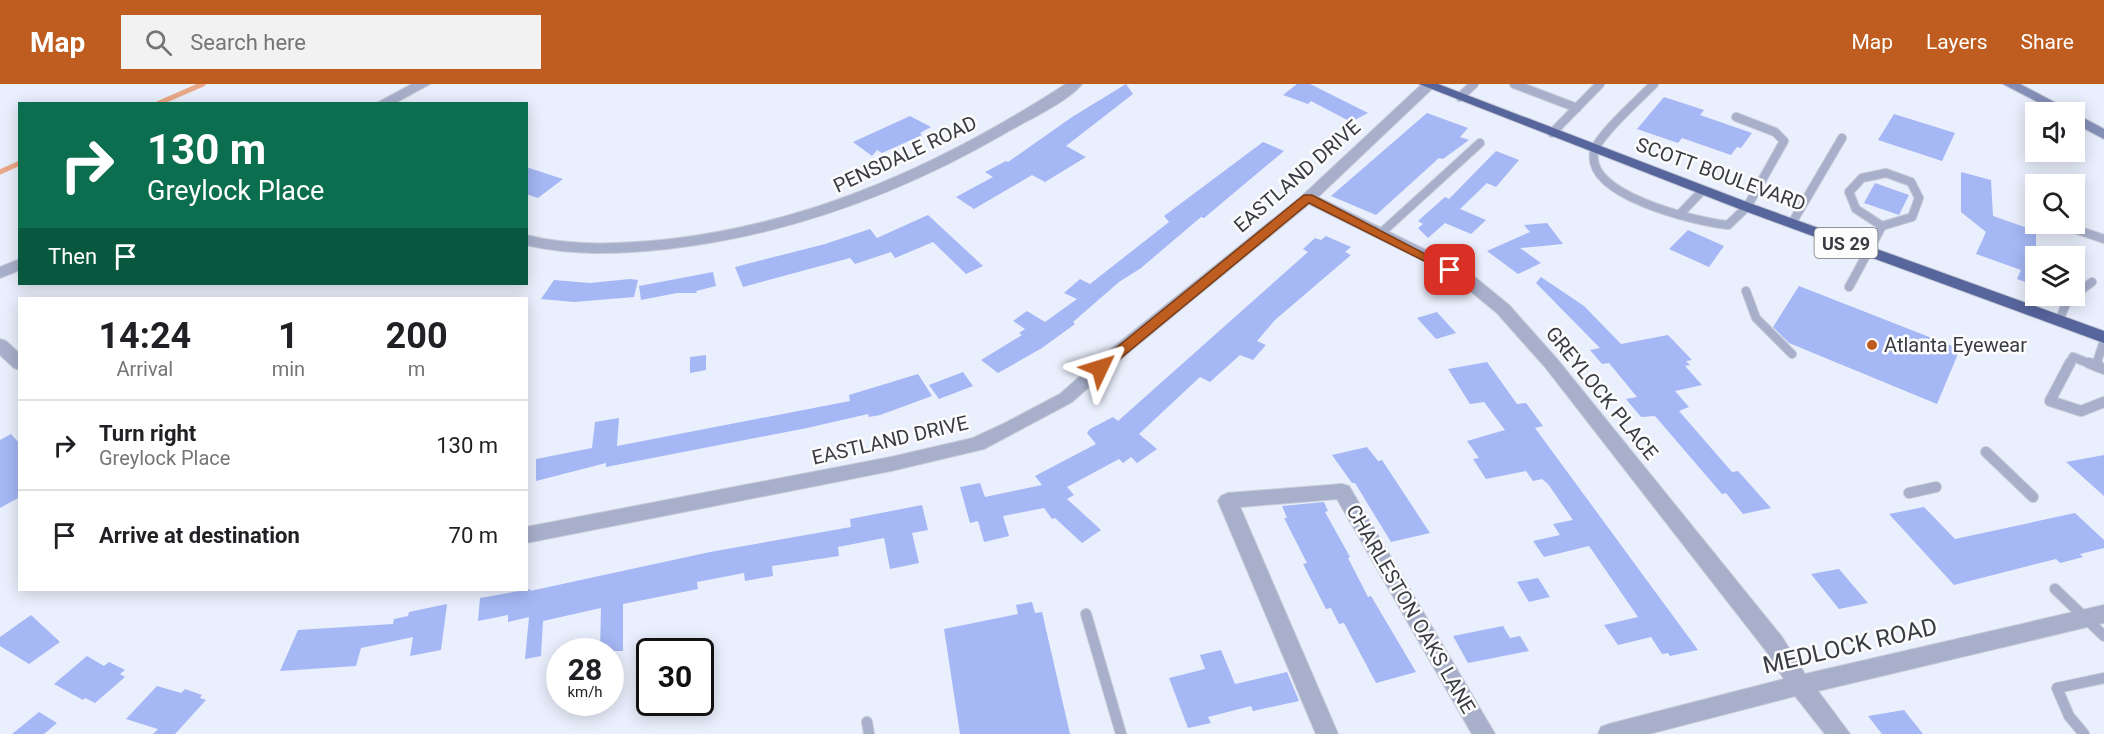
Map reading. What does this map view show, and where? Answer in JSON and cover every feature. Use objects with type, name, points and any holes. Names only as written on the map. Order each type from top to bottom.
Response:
[{"type":"highway","name":"SCOTT BOULEVARD","points":[[1427,85],[1595,150],[2104,339]]},
{"type":"main road","points":[[2010,84],[2046,102]]},
{"type":"main road","points":[[2085,124],[2104,135]]},
{"type":"street","points":[[385,102],[423,84]]},
{"type":"street","name":"PENSDALE ROAD","points":[[528,240],[566,248],[613,249],[686,244],[759,231],[822,213],[884,191],[940,164],[1020,121],[1075,84]]},
{"type":"street","name":"EASTLAND DRIVE","points":[[528,535],[891,465],[977,444],[1066,398],[1117,353],[1308,198],[1427,85]]},
{"type":"street","name":"GREYLOCK PLACE","points":[[1308,198],[1470,282],[1503,309],[1551,363],[1774,644],[1800,685],[1839,734]]},
{"type":"street","points":[[0,273],[18,265]]},
{"type":"street","points":[[0,345],[18,362]]},
{"type":"street","name":"CHARLESTON OAKS LANE","points":[[1327,734],[1228,501],[1342,491],[1484,734]]},
{"type":"street","name":"MEDLOCK ROAD","points":[[1608,734],[1800,685],[2094,616]]},
{"type":"lane","points":[[1460,97],[1474,84]]},
{"type":"lane","points":[[1514,84],[1577,108]]},
{"type":"lane","points":[[1552,133],[1600,84]]},
{"type":"lane","points":[[1654,84],[1595,150],[1594,168],[1604,182],[1624,194],[1679,215],[1728,225],[1747,207],[1784,141],[1775,132],[1736,117]]},
{"type":"lane","points":[[1792,223],[1842,138]]},
{"type":"lane","points":[[1380,234],[1480,143]]},
{"type":"lane","points":[[1880,173],[1900,177],[1910,182],[1918,192],[1919,201],[1912,217],[1899,223],[1882,225],[1850,204],[1849,192],[1862,177],[1880,173]]},
{"type":"lane","points":[[1679,215],[1702,190]]},
{"type":"lane","points":[[1850,287],[1882,225]]},
{"type":"lane","points":[[2085,233],[2104,239]]},
{"type":"lane","points":[[2085,287],[2092,282]]},
{"type":"lane","points":[[1746,291],[1746,300],[1755,315],[1773,338],[1792,354]]},
{"type":"lane","points":[[2059,321],[2065,306]]},
{"type":"lane","points":[[2104,339],[2100,368],[2073,357],[2050,401],[2081,411],[2104,402]]},
{"type":"lane","points":[[1986,452],[2033,496]]},
{"type":"lane","points":[[1909,493],[1936,487]]},
{"type":"lane","points":[[2055,588],[2094,616],[2104,636]]},
{"type":"lane","points":[[1086,614],[1121,734]]},
{"type":"lane","points":[[2084,734],[2069,716],[2057,688],[2104,678]]},
{"type":"building","points":[[1126,84],[1133,94],[1066,146],[1086,157],[1045,182],[1032,175],[974,209],[956,197],[993,177],[985,172],[1008,162],[1072,117]]},
{"type":"building","points":[[1297,84],[1310,84],[1368,113],[1351,122],[1311,101],[1308,104],[1283,95]]},
{"type":"building","points":[[1664,97],[1704,110],[1700,115],[1752,133],[1741,148],[1737,147],[1731,155],[1682,138],[1678,143],[1637,129]]},
{"type":"building","points":[[1427,113],[1468,128],[1460,137],[1469,140],[1443,159],[1439,158],[1376,215],[1331,196]]},
{"type":"building","points":[[1894,114],[1955,133],[1942,161],[1878,140]]},
{"type":"building","points":[[910,116],[931,127],[920,133],[922,135],[882,153],[877,150],[872,156],[853,142]]},
{"type":"building","points":[[1263,142],[1284,151],[1204,218],[1201,217],[1141,268],[1119,282],[1073,322],[1075,324],[1042,348],[998,373],[981,360],[1022,335],[1019,333],[1025,329],[1013,321],[1027,311],[1045,322],[1077,299],[1064,293],[1080,279],[1090,284],[1169,222],[1164,216]]},
{"type":"building","points":[[1496,151],[1519,160],[1496,187],[1487,183],[1460,209],[1486,220],[1471,234],[1445,223],[1428,238],[1418,228],[1423,224],[1418,221],[1445,197],[1449,199]]},
{"type":"building","points":[[528,168],[563,179],[538,198],[528,195]]},
{"type":"building","points":[[1961,172],[1991,180],[1993,216],[2025,227],[2025,234],[2036,234],[2036,246],[2025,246],[2025,282],[2017,279],[2021,270],[1976,254],[1986,232],[1961,212]]},
{"type":"building","points":[[1875,183],[1909,195],[1899,215],[1864,203]]},
{"type":"building","points":[[928,215],[983,266],[966,274],[933,242],[895,258],[891,252],[855,264],[850,258],[743,287],[735,267],[825,244],[870,229],[877,238]]},
{"type":"building","points":[[1547,223],[1563,244],[1520,248],[1541,263],[1518,274],[1487,251],[1530,232],[1524,225]]},
{"type":"building","points":[[1688,230],[1724,246],[1709,267],[1669,249]]},
{"type":"building","points":[[1326,236],[1351,247],[1345,252],[1351,255],[1275,320],[1257,341],[1266,345],[1253,360],[1240,355],[1210,382],[1200,377],[1139,434],[1157,449],[1137,463],[1131,457],[1123,463],[1119,459],[1067,487],[1074,495],[1067,499],[1101,530],[1082,543],[1055,518],[1052,519],[1044,508],[1003,516],[1009,536],[984,542],[978,521],[970,523],[960,487],[980,483],[985,497],[1042,485],[1035,476],[1096,444],[1087,433],[1090,429],[1113,417],[1118,421],[1308,252],[1303,249],[1315,238],[1321,240]]},
{"type":"building","points":[[713,272],[716,286],[696,291],[697,293],[677,293],[641,300],[639,286]]},
{"type":"building","points":[[1541,277],[1584,306],[1621,344],[1668,335],[1692,360],[1686,361],[1690,365],[1685,366],[1702,385],[1675,391],[1689,407],[1679,411],[1732,472],[1738,471],[1771,508],[1743,514],[1726,493],[1722,494],[1655,416],[1641,417],[1626,399],[1637,397],[1609,363],[1602,364],[1590,350],[1600,348],[1536,283]]},
{"type":"building","points":[[554,280],[590,283],[638,280],[634,297],[574,302],[541,299]]},
{"type":"building","name":"Atlanta Eyewear","points":[[1799,286],[1960,349],[1937,404],[1789,343],[1773,327]]},
{"type":"building","points":[[1437,312],[1456,333],[1436,339],[1417,318]]},
{"type":"building","points":[[706,355],[706,370],[690,373],[690,357]]},
{"type":"building","points":[[1487,362],[1517,404],[1526,403],[1543,426],[1535,428],[1698,650],[1670,656],[1668,653],[1662,654],[1651,637],[1618,645],[1604,625],[1638,617],[1589,546],[1544,557],[1533,541],[1560,535],[1553,524],[1573,520],[1548,484],[1542,479],[1533,481],[1526,471],[1486,479],[1473,459],[1479,458],[1467,441],[1505,430],[1484,402],[1470,404],[1448,369]]},
{"type":"building","points":[[963,372],[973,386],[939,399],[929,385]]},
{"type":"building","points":[[918,374],[932,396],[880,415],[869,417],[868,414],[606,467],[606,463],[536,481],[536,459],[592,448],[595,422],[619,418],[617,446],[850,401],[849,395]]},
{"type":"building","points":[[11,434],[18,442],[18,498],[0,508],[0,440]]},
{"type":"building","points":[[1367,447],[1378,461],[1382,460],[1430,533],[1391,542],[1355,483],[1352,483],[1332,455]]},
{"type":"building","points":[[2104,455],[2104,496],[2066,462]]},
{"type":"building","points":[[1324,502],[1328,511],[1325,512],[1350,557],[1348,558],[1368,597],[1371,596],[1416,672],[1376,683],[1344,623],[1339,624],[1331,608],[1326,609],[1303,564],[1307,563],[1284,518],[1287,518],[1282,506]]},
{"type":"building","points":[[922,505],[928,530],[912,533],[919,563],[890,569],[884,538],[838,547],[839,556],[772,566],[773,576],[745,581],[744,573],[697,582],[698,589],[623,604],[623,638],[600,638],[601,608],[543,621],[541,656],[525,659],[529,617],[508,622],[508,615],[478,621],[480,598],[531,589],[530,591],[710,552],[851,527],[850,519]]},
{"type":"building","points":[[1924,507],[1955,539],[2075,513],[2104,540],[2104,548],[2080,554],[2083,557],[2060,563],[2056,559],[1954,585],[1889,514]]},
{"type":"building","points":[[1839,569],[1868,603],[1839,609],[1811,574]]},
{"type":"building","points":[[1538,578],[1550,597],[1529,602],[1517,582]]},
{"type":"building","points":[[1032,602],[1035,613],[1042,612],[1070,734],[960,734],[944,629],[1018,614],[1016,605]]},
{"type":"building","points":[[447,604],[441,650],[410,656],[413,637],[361,648],[356,666],[280,671],[298,630],[393,624],[394,619],[408,616],[409,612]]},
{"type":"building","points":[[31,615],[60,642],[29,664],[0,646],[0,637]]},
{"type":"building","points":[[1503,626],[1510,638],[1520,636],[1529,651],[1468,663],[1453,636]]},
{"type":"building","points":[[1221,650],[1235,684],[1287,672],[1299,701],[1253,711],[1251,706],[1208,717],[1211,723],[1188,728],[1169,678],[1205,669],[1200,655]]},
{"type":"building","points":[[87,656],[104,666],[109,662],[125,670],[120,674],[125,677],[95,703],[85,698],[83,700],[54,684]]},
{"type":"building","points":[[157,686],[181,693],[185,689],[202,695],[200,698],[206,700],[175,734],[153,734],[158,729],[126,719]]},
{"type":"building","points":[[1904,710],[1923,734],[1882,734],[1868,716]]},
{"type":"building","points":[[39,712],[57,723],[44,734],[12,734]]},
{"type":"waterway","points":[[162,102],[203,84]]},
{"type":"waterway","points":[[0,172],[18,164]]},
{"type":"place","name":"Atlanta Eyewear","points":[[1872,345]]},
{"type":"route","points":[[1100,368],[1308,198],[1450,270]]}]
